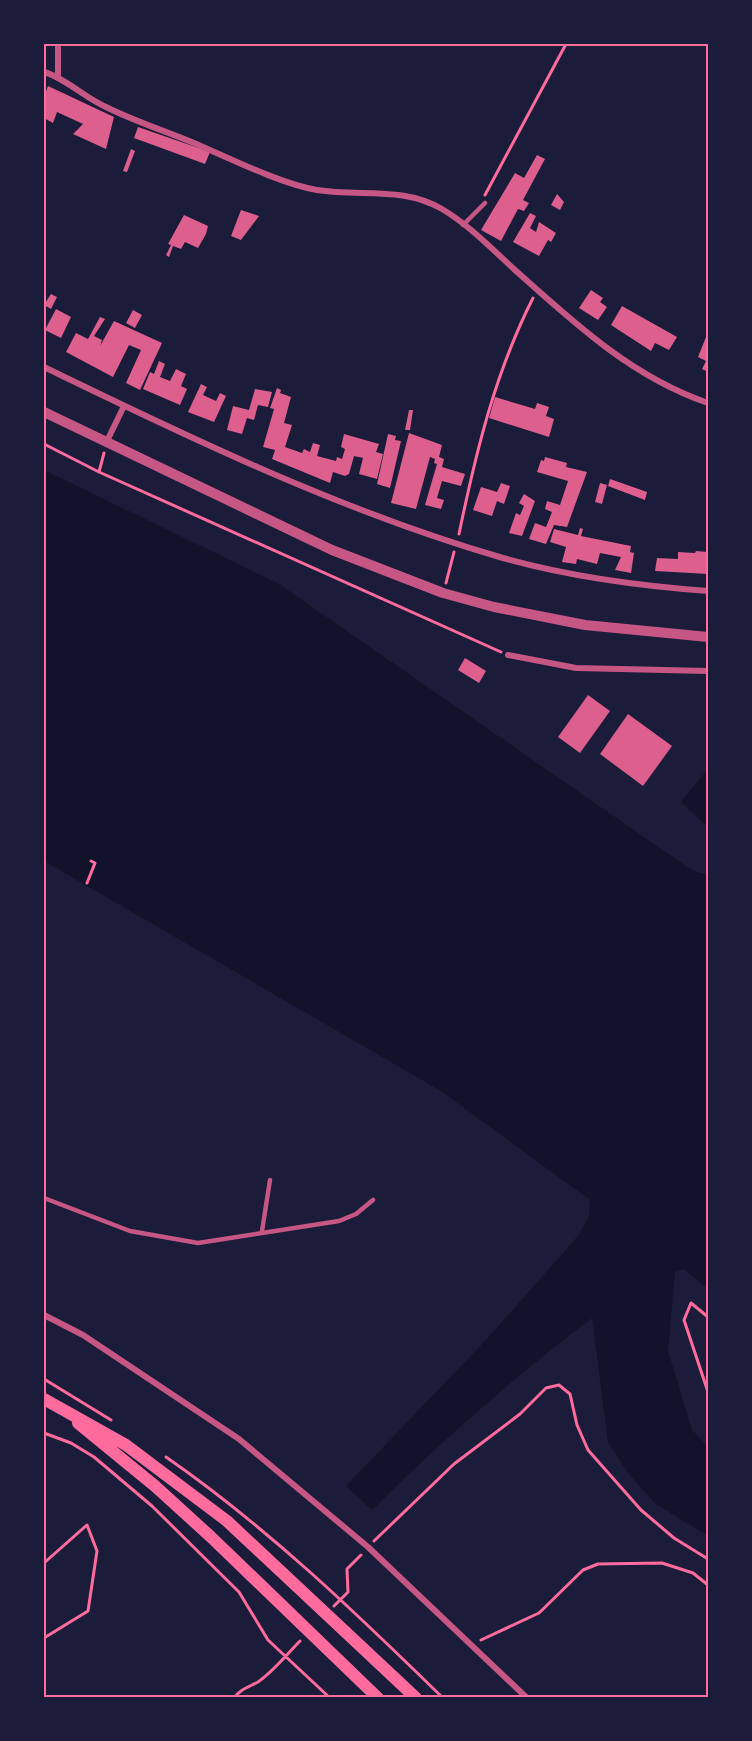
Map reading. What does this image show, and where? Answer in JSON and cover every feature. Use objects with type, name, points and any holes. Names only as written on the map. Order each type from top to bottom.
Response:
[{"type":"main road","points":[[44,1399],[126,1445],[246,1537],[416,1698]]},
{"type":"main road","points":[[66,1412],[211,1537],[378,1698]]},
{"type":"street","points":[[58,44],[58,76]]},
{"type":"street","points":[[44,72],[58,76],[71,88],[106,108],[261,172],[317,190],[382,192],[421,199],[463,225],[572,322],[618,358],[708,403]]},
{"type":"street","points":[[44,367],[124,406],[380,518],[506,558],[636,585],[708,591]]},
{"type":"street","points":[[106,443],[124,406]]},
{"type":"street","points":[[44,412],[332,550],[443,593],[494,607],[585,625],[708,637]]},
{"type":"street","points":[[508,656],[576,668],[708,671]]},
{"type":"street","points":[[44,1315],[83,1335],[239,1439],[368,1547],[527,1698]]},
{"type":"lane","points":[[463,225],[485,203]]},
{"type":"lane","points":[[262,1232],[270,1180]]},
{"type":"lane","points":[[44,1198],[130,1231],[198,1243],[339,1221],[356,1214],[373,1200]]},
{"type":"path","points":[[485,203],[485,193],[517,139],[566,44]]},
{"type":"path","points":[[443,593],[457,543],[484,421],[523,317],[537,290]]},
{"type":"path","points":[[99,472],[106,443]]},
{"type":"path","points":[[44,444],[99,472],[508,656]]},
{"type":"path","points":[[91,861],[102,868]]},
{"type":"path","points":[[87,883],[96,863]]},
{"type":"path","points":[[708,1317],[691,1303],[684,1320],[708,1392]]},
{"type":"path","points":[[368,1547],[454,1464],[519,1414],[546,1388],[559,1385],[570,1394],[577,1425],[588,1450],[641,1510],[674,1538],[708,1558]]},
{"type":"path","points":[[44,1433],[71,1443],[94,1457],[152,1506],[239,1592],[268,1640],[330,1698]]},
{"type":"path","points":[[44,1563],[87,1525],[97,1551],[88,1611],[44,1638]]},
{"type":"path","points":[[341,1599],[348,1592],[347,1569],[356,1560]]},
{"type":"path","points":[[473,1647],[484,1637],[539,1613],[583,1570],[598,1564],[662,1563],[693,1573],[708,1585]]},
{"type":"path","points":[[234,1698],[239,1691],[258,1682],[285,1656]]},
{"type":"shaded area","points":[[44,470],[279,584],[687,867],[700,873],[708,873],[708,1289],[683,1269],[675,1272],[668,1351],[692,1430],[708,1447],[708,1536],[656,1504],[628,1473],[608,1442],[592,1318],[479,1410],[372,1510],[346,1486],[487,1339],[578,1236],[589,1217],[590,1200],[441,1091],[44,861]]},
{"type":"shaded area","points":[[708,769],[708,827],[681,802]]},
{"type":"building","points":[[48,86],[114,117],[106,149],[73,134],[83,124],[57,112],[53,123],[44,118],[44,97]]},
{"type":"building","points":[[138,127],[210,152],[205,164],[134,138]]},
{"type":"building","points":[[131,149],[135,151],[127,172],[123,171]]},
{"type":"building","points":[[537,155],[545,159],[523,200],[529,203],[524,211],[518,209],[501,241],[481,230],[515,173],[524,178]]},
{"type":"building","points":[[557,194],[564,202],[560,210],[551,205]]},
{"type":"building","points":[[241,210],[259,216],[241,240],[231,236]]},
{"type":"building","points":[[530,213],[536,216],[530,228],[536,232],[539,222],[556,233],[551,242],[548,240],[539,256],[513,242]]},
{"type":"building","points":[[184,215],[208,226],[206,234],[198,248],[185,242],[181,249],[173,246],[169,257],[166,255],[171,245],[168,244]]},
{"type":"building","points":[[591,290],[603,298],[600,302],[607,307],[598,320],[579,308]]},
{"type":"building","points":[[51,294],[57,297],[51,309],[44,305]]},
{"type":"building","points":[[622,306],[677,337],[669,350],[655,343],[651,351],[611,325]]},
{"type":"building","points":[[56,309],[71,317],[61,338],[45,330]]},
{"type":"building","points":[[133,310],[142,315],[135,328],[126,323]]},
{"type":"building","points":[[100,317],[105,319],[94,336],[102,340],[100,346],[114,321],[162,343],[140,390],[126,383],[141,350],[129,345],[113,377],[66,352],[76,333],[88,339]]},
{"type":"building","points":[[708,332],[708,372],[702,369],[706,361],[698,357]]},
{"type":"building","points":[[159,361],[165,364],[160,377],[170,381],[176,369],[186,374],[181,386],[187,389],[180,405],[143,389],[150,372],[154,374]]},
{"type":"building","points":[[201,384],[207,387],[203,395],[216,401],[220,393],[226,396],[214,422],[188,412]]},
{"type":"building","points":[[277,388],[281,390],[280,393],[291,397],[284,423],[292,425],[285,447],[302,453],[304,449],[310,452],[313,443],[320,445],[317,456],[336,461],[337,457],[342,459],[345,449],[341,447],[344,434],[379,444],[376,452],[383,454],[377,479],[359,474],[363,458],[354,456],[349,474],[345,476],[333,472],[330,483],[272,459],[275,450],[263,447],[274,409],[270,408]]},
{"type":"building","points":[[255,389],[272,392],[268,407],[258,405],[254,420],[247,418],[242,434],[227,430],[233,406],[249,410]]},
{"type":"building","points":[[495,397],[535,409],[537,403],[549,407],[546,416],[554,419],[549,437],[489,418]]},
{"type":"building","points":[[409,410],[413,410],[410,430],[405,430]]},
{"type":"building","points":[[409,433],[442,445],[439,457],[444,459],[442,467],[465,474],[461,486],[442,481],[437,498],[444,500],[441,509],[425,505],[437,464],[434,463],[435,459],[430,457],[416,509],[391,503]]},
{"type":"building","points":[[388,434],[396,436],[395,440],[401,441],[390,488],[377,484]]},
{"type":"building","points":[[545,457],[567,463],[566,467],[587,472],[567,527],[554,525],[546,544],[529,539],[535,523],[546,527],[552,512],[545,509],[547,501],[560,505],[568,481],[537,472],[541,460],[544,461]]},
{"type":"building","points":[[610,479],[647,492],[645,500],[608,486]]},
{"type":"building","points":[[501,483],[510,486],[504,504],[497,501],[492,516],[473,510],[481,487],[497,492]]},
{"type":"building","points":[[600,483],[607,485],[602,504],[595,502]]},
{"type":"building","points":[[524,494],[535,501],[522,536],[509,533],[516,513],[520,515],[524,506],[519,503]]},
{"type":"building","points":[[580,528],[583,529],[581,536],[631,546],[630,552],[634,553],[631,573],[615,570],[621,557],[600,553],[597,564],[577,559],[576,564],[562,562],[566,547],[550,542],[554,529],[578,535]]},
{"type":"building","points":[[696,551],[708,552],[708,574],[655,571],[657,558],[678,559],[678,552],[695,553]]},
{"type":"building","points":[[465,658],[486,671],[479,683],[458,670]]},
{"type":"building","points":[[588,695],[610,711],[580,753],[558,737]]},
{"type":"building","points":[[628,714],[672,746],[643,786],[600,754]]}]
